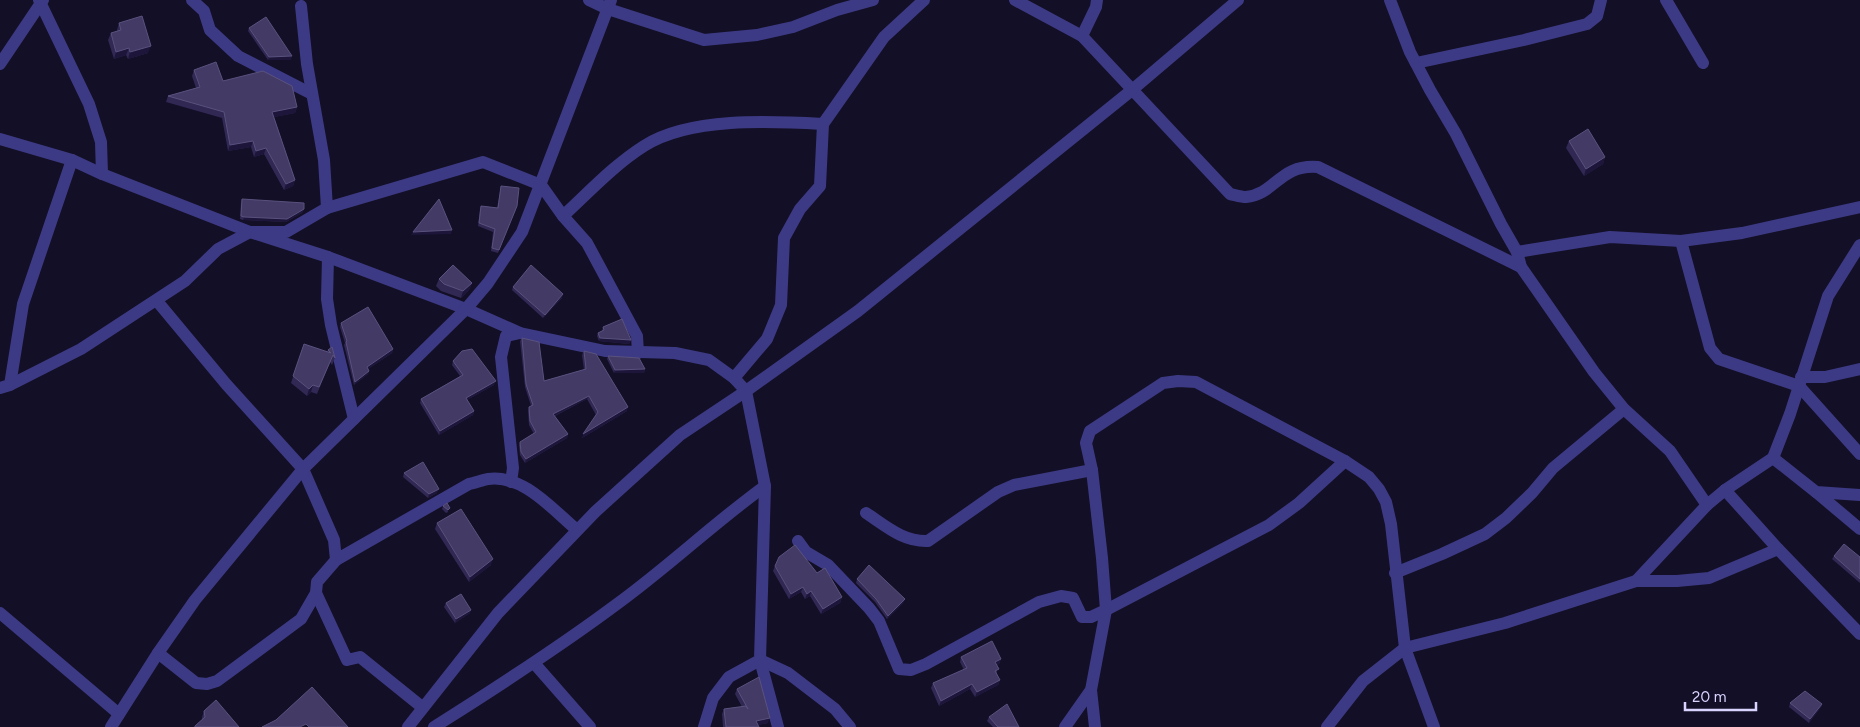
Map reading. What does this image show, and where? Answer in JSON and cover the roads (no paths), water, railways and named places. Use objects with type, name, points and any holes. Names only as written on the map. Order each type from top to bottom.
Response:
[{"type":"street","points":[[192,0],[204,11],[210,30],[238,56],[312,94]]},
{"type":"street","points":[[589,0],[609,4],[704,40],[757,35],[784,29],[839,5],[873,0]]},
{"type":"street","points":[[734,378],[767,339],[782,305],[784,238],[800,210],[820,186],[823,124],[884,37],[924,0]]},
{"type":"street","points":[[1015,0],[1082,36],[1230,194],[1245,197],[1260,193],[1292,170],[1305,166],[1318,167],[1521,267]]},
{"type":"street","points":[[1082,36],[1096,7],[1096,0]]},
{"type":"street","points":[[408,727],[498,613],[594,512],[680,434],[746,391],[858,311],[1132,90],[1238,0]]},
{"type":"street","points":[[1390,0],[1416,63],[1456,134],[1517,252],[1521,267],[1594,372],[1624,409],[1670,451],[1706,505]]},
{"type":"street","points":[[1416,63],[1524,40],[1586,24],[1597,16],[1601,0]]},
{"type":"street","points":[[1666,0],[1703,63]]},
{"type":"street","points":[[0,64],[41,2]]},
{"type":"street","points":[[41,2],[88,104],[101,142],[102,174]]},
{"type":"street","points":[[111,727],[158,653],[195,600],[303,469],[466,309],[488,284],[522,232],[609,4]]},
{"type":"street","points":[[301,6],[307,64],[324,160],[326,208]]},
{"type":"street","points":[[563,216],[616,166],[645,145],[680,130],[739,123],[823,124]]},
{"type":"street","points":[[0,139],[72,160],[102,174],[250,232],[328,256],[466,309],[520,333],[605,351],[674,353],[709,360],[734,378],[746,391],[765,486],[760,660],[778,727]]},
{"type":"street","points":[[5,386],[23,304],[72,160]]},
{"type":"street","points":[[5,386],[81,349],[185,281],[218,249],[250,232],[286,232],[326,208],[483,162],[541,185],[563,216],[587,243],[637,336],[638,353]]},
{"type":"street","points":[[1517,252],[1610,237],[1681,241],[1742,233],[1860,207]]},
{"type":"street","points":[[1681,241],[1710,348],[1720,359],[1800,381],[1860,369]]},
{"type":"street","points":[[1636,581],[1706,505],[1725,490],[1774,458],[1828,296],[1860,245]]},
{"type":"street","points":[[328,256],[327,299],[331,325],[354,419]]},
{"type":"street","points":[[156,301],[226,384],[303,469],[334,540],[336,560]]},
{"type":"street","points":[[512,482],[513,468],[501,357],[506,336],[520,333]]},
{"type":"street","points":[[1095,727],[1091,690],[1106,610],[1092,470],[1086,443],[1090,431],[1163,384],[1178,380],[1196,382],[1345,461],[1368,477],[1379,489],[1386,502],[1391,524],[1395,573],[1405,648],[1434,727]]},
{"type":"street","points":[[1800,381],[1860,454]]},
{"type":"street","points":[[1395,573],[1485,534],[1506,518],[1532,493],[1553,468],[1624,409]]},
{"type":"street","points":[[1774,458],[1860,529]]},
{"type":"street","points":[[798,541],[806,552],[828,565],[869,608],[879,621],[898,669],[911,670],[926,664],[1039,602],[1061,596],[1072,598],[1082,617],[1091,617],[1106,610],[1269,525],[1299,503],[1345,461]]},
{"type":"street","points":[[866,512],[901,536],[916,541],[928,541],[998,492],[1014,485],[1092,470]]},
{"type":"street","points":[[158,653],[196,683],[207,684],[217,681],[301,619],[316,593],[317,582],[336,560],[469,484],[489,479],[512,482],[531,491],[576,530]]},
{"type":"street","points":[[434,727],[534,664],[618,603],[765,486]]},
{"type":"street","points":[[1725,490],[1778,549],[1860,634]]},
{"type":"street","points":[[1816,492],[1860,495]]},
{"type":"street","points":[[1327,727],[1363,681],[1405,648],[1505,623],[1636,581],[1677,581],[1709,578],[1778,549]]},
{"type":"street","points":[[316,593],[347,660],[360,656],[422,707]]},
{"type":"street","points":[[0,613],[119,714]]},
{"type":"street","points":[[704,727],[713,698],[729,677],[760,660]]},
{"type":"street","points":[[760,660],[788,673],[834,709],[850,727]]},
{"type":"street","points":[[534,664],[590,727]]},
{"type":"street","points":[[1066,727],[1091,690]]}]
